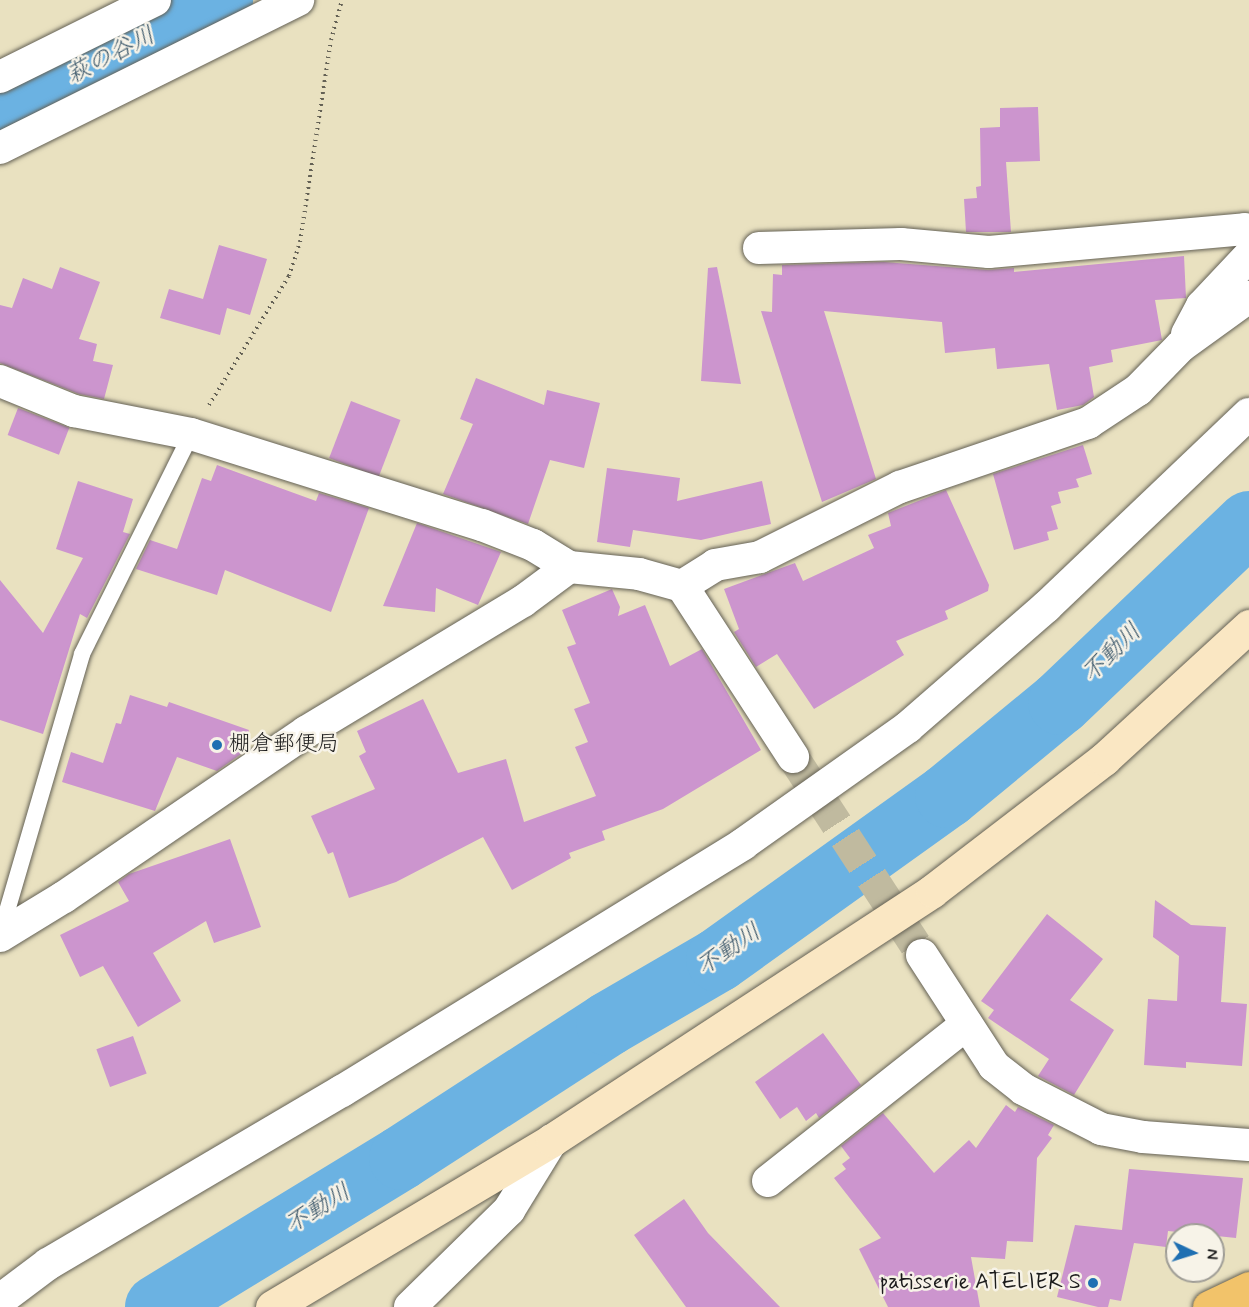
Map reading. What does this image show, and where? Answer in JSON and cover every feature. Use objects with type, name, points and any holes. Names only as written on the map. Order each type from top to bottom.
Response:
[{"type":"main road","points":[[1209,1307],[1249,1288]]},
{"type":"street","points":[[0,77],[155,0]]},
{"type":"street","points":[[0,148],[298,0]]},
{"type":"street","points":[[759,248],[901,244],[989,252],[1245,229],[1249,232]]},
{"type":"street","points":[[1181,346],[1202,306],[1249,256]]},
{"type":"street","points":[[682,586],[715,565],[760,557],[900,487],[1088,423],[1138,390],[1181,346],[1249,297]]},
{"type":"street","points":[[0,381],[74,411],[191,434],[482,525],[533,545],[569,567],[639,574],[682,586],[793,757]]},
{"type":"street","points":[[0,1300],[48,1264],[352,1085],[753,837],[908,727],[1046,607],[1249,414]]},
{"type":"street","points":[[0,935],[64,897],[306,732],[523,601],[569,567]]},
{"type":"street","points":[[272,1307],[552,1140],[932,891],[1104,759],[1249,626]]},
{"type":"street","points":[[922,955],[994,1066],[1023,1089],[1101,1129],[1143,1137],[1249,1145]]},
{"type":"street","points":[[768,1180],[967,1024]]},
{"type":"street","points":[[411,1307],[508,1210],[552,1140]]},
{"type":"lane","points":[[0,935],[82,654],[191,434]]},
{"type":"path","points":[[191,434],[289,276],[300,242],[331,40],[342,0]]},
{"type":"building","points":[[1038,107],[1040,161],[1006,162],[1011,232],[966,232],[964,199],[977,198],[976,187],[981,186],[980,128],[1000,127],[1000,108]]},
{"type":"building","points":[[219,245],[267,259],[250,315],[227,308],[220,335],[160,318],[169,289],[203,299]]},
{"type":"building","points":[[1184,256],[1186,298],[1155,300],[1162,340],[1111,350],[1113,362],[1089,367],[1094,397],[1083,405],[1057,410],[1049,364],[997,369],[995,348],[945,353],[942,322],[824,311],[876,479],[822,502],[761,311],[772,312],[773,274],[782,275],[782,265],[884,262],[988,270],[1014,268],[1014,272]]},
{"type":"building","points":[[60,267],[100,282],[79,339],[97,344],[93,361],[113,365],[104,399],[79,394],[0,363],[0,305],[12,308],[23,278],[52,289]]},
{"type":"building","points":[[717,267],[741,384],[701,381],[708,268]]},
{"type":"building","points":[[476,378],[544,405],[547,390],[600,403],[584,468],[550,460],[528,524],[443,494],[473,424],[460,419]]},
{"type":"building","points":[[351,401],[400,420],[379,477],[329,458]]},
{"type":"building","points":[[18,408],[69,428],[59,455],[8,435]]},
{"type":"building","points":[[1083,445],[1092,474],[1076,479],[1079,487],[1058,492],[1061,503],[1051,506],[1058,529],[1047,532],[1049,540],[1014,550],[993,474]]},
{"type":"building","points":[[217,465],[316,501],[319,493],[369,508],[331,612],[225,570],[217,595],[136,569],[150,540],[177,549],[202,478],[211,481]]},
{"type":"building","points":[[607,468],[680,478],[677,501],[762,481],[771,524],[701,540],[633,530],[630,547],[597,542]]},
{"type":"building","points":[[78,481],[133,499],[123,532],[130,534],[87,618],[80,614],[43,734],[0,720],[0,580],[43,633],[83,558],[56,549]]},
{"type":"building","points":[[946,490],[989,585],[988,591],[945,611],[948,619],[896,641],[904,655],[814,709],[777,654],[756,667],[734,632],[739,629],[724,589],[795,563],[803,581],[874,548],[868,535],[891,526],[888,513]]},
{"type":"building","points":[[417,523],[501,552],[478,605],[436,588],[435,612],[383,606]]},
{"type":"building","points":[[612,589],[620,607],[618,616],[645,605],[670,666],[702,649],[761,750],[663,809],[602,831],[605,840],[569,853],[571,858],[512,890],[483,837],[396,882],[349,898],[333,852],[328,854],[311,816],[375,789],[359,756],[366,752],[357,731],[423,699],[458,773],[506,759],[524,822],[596,796],[575,747],[588,742],[574,709],[590,703],[567,647],[576,644],[562,610]]},
{"type":"building","points":[[130,695],[167,707],[169,702],[249,730],[241,754],[217,771],[177,757],[155,811],[62,782],[71,752],[103,763],[116,723],[121,724]]},
{"type":"building","points":[[230,839],[261,927],[214,943],[206,921],[153,953],[181,1001],[138,1027],[103,966],[80,977],[60,935],[129,901],[118,882],[129,874]]},
{"type":"building","points":[[1155,900],[1191,925],[1226,927],[1221,1002],[1247,1004],[1242,1066],[1186,1062],[1186,1068],[1144,1065],[1148,999],[1177,1001],[1179,956],[1153,937]]},
{"type":"building","points":[[1047,914],[1103,959],[1070,1000],[1114,1030],[1074,1095],[1038,1076],[1049,1059],[988,1018],[994,1010],[981,1001]]},
{"type":"building","points":[[823,1033],[861,1085],[819,1118],[816,1113],[806,1121],[797,1107],[780,1119],[755,1082]]},
{"type":"building","points":[[133,1036],[147,1074],[110,1087],[96,1049]]},
{"type":"building","points":[[1006,1105],[1015,1112],[1018,1107],[1054,1125],[1048,1135],[1052,1138],[1037,1158],[1033,1242],[1007,1241],[1005,1259],[971,1257],[980,1307],[888,1307],[859,1249],[881,1238],[834,1178],[846,1169],[842,1164],[850,1158],[841,1146],[883,1113],[934,1173],[969,1140],[976,1148]]},
{"type":"building","points":[[1129,1169],[1243,1178],[1236,1238],[1225,1237],[1225,1223],[1165,1223],[1165,1247],[1134,1243],[1121,1301],[1110,1299],[1108,1307],[1098,1307],[1057,1297],[1075,1225],[1122,1230]]},
{"type":"building","points":[[684,1199],[708,1233],[780,1307],[686,1307],[634,1235]]},
{"type":"waterway","name":"萩の谷川","points":[[0,112],[221,0]]},
{"type":"waterway","name":"不動川","points":[[157,1307],[401,1158],[608,1024],[718,960],[947,796],[1060,703],[1249,523]]},
{"type":"tunnel","points":[[793,757],[922,955]]},
{"type":"place","name":"棚倉郵便局","points":[[217,745]]},
{"type":"place","name":"patisserie ATELIER S","points":[[1093,1283]]}]
